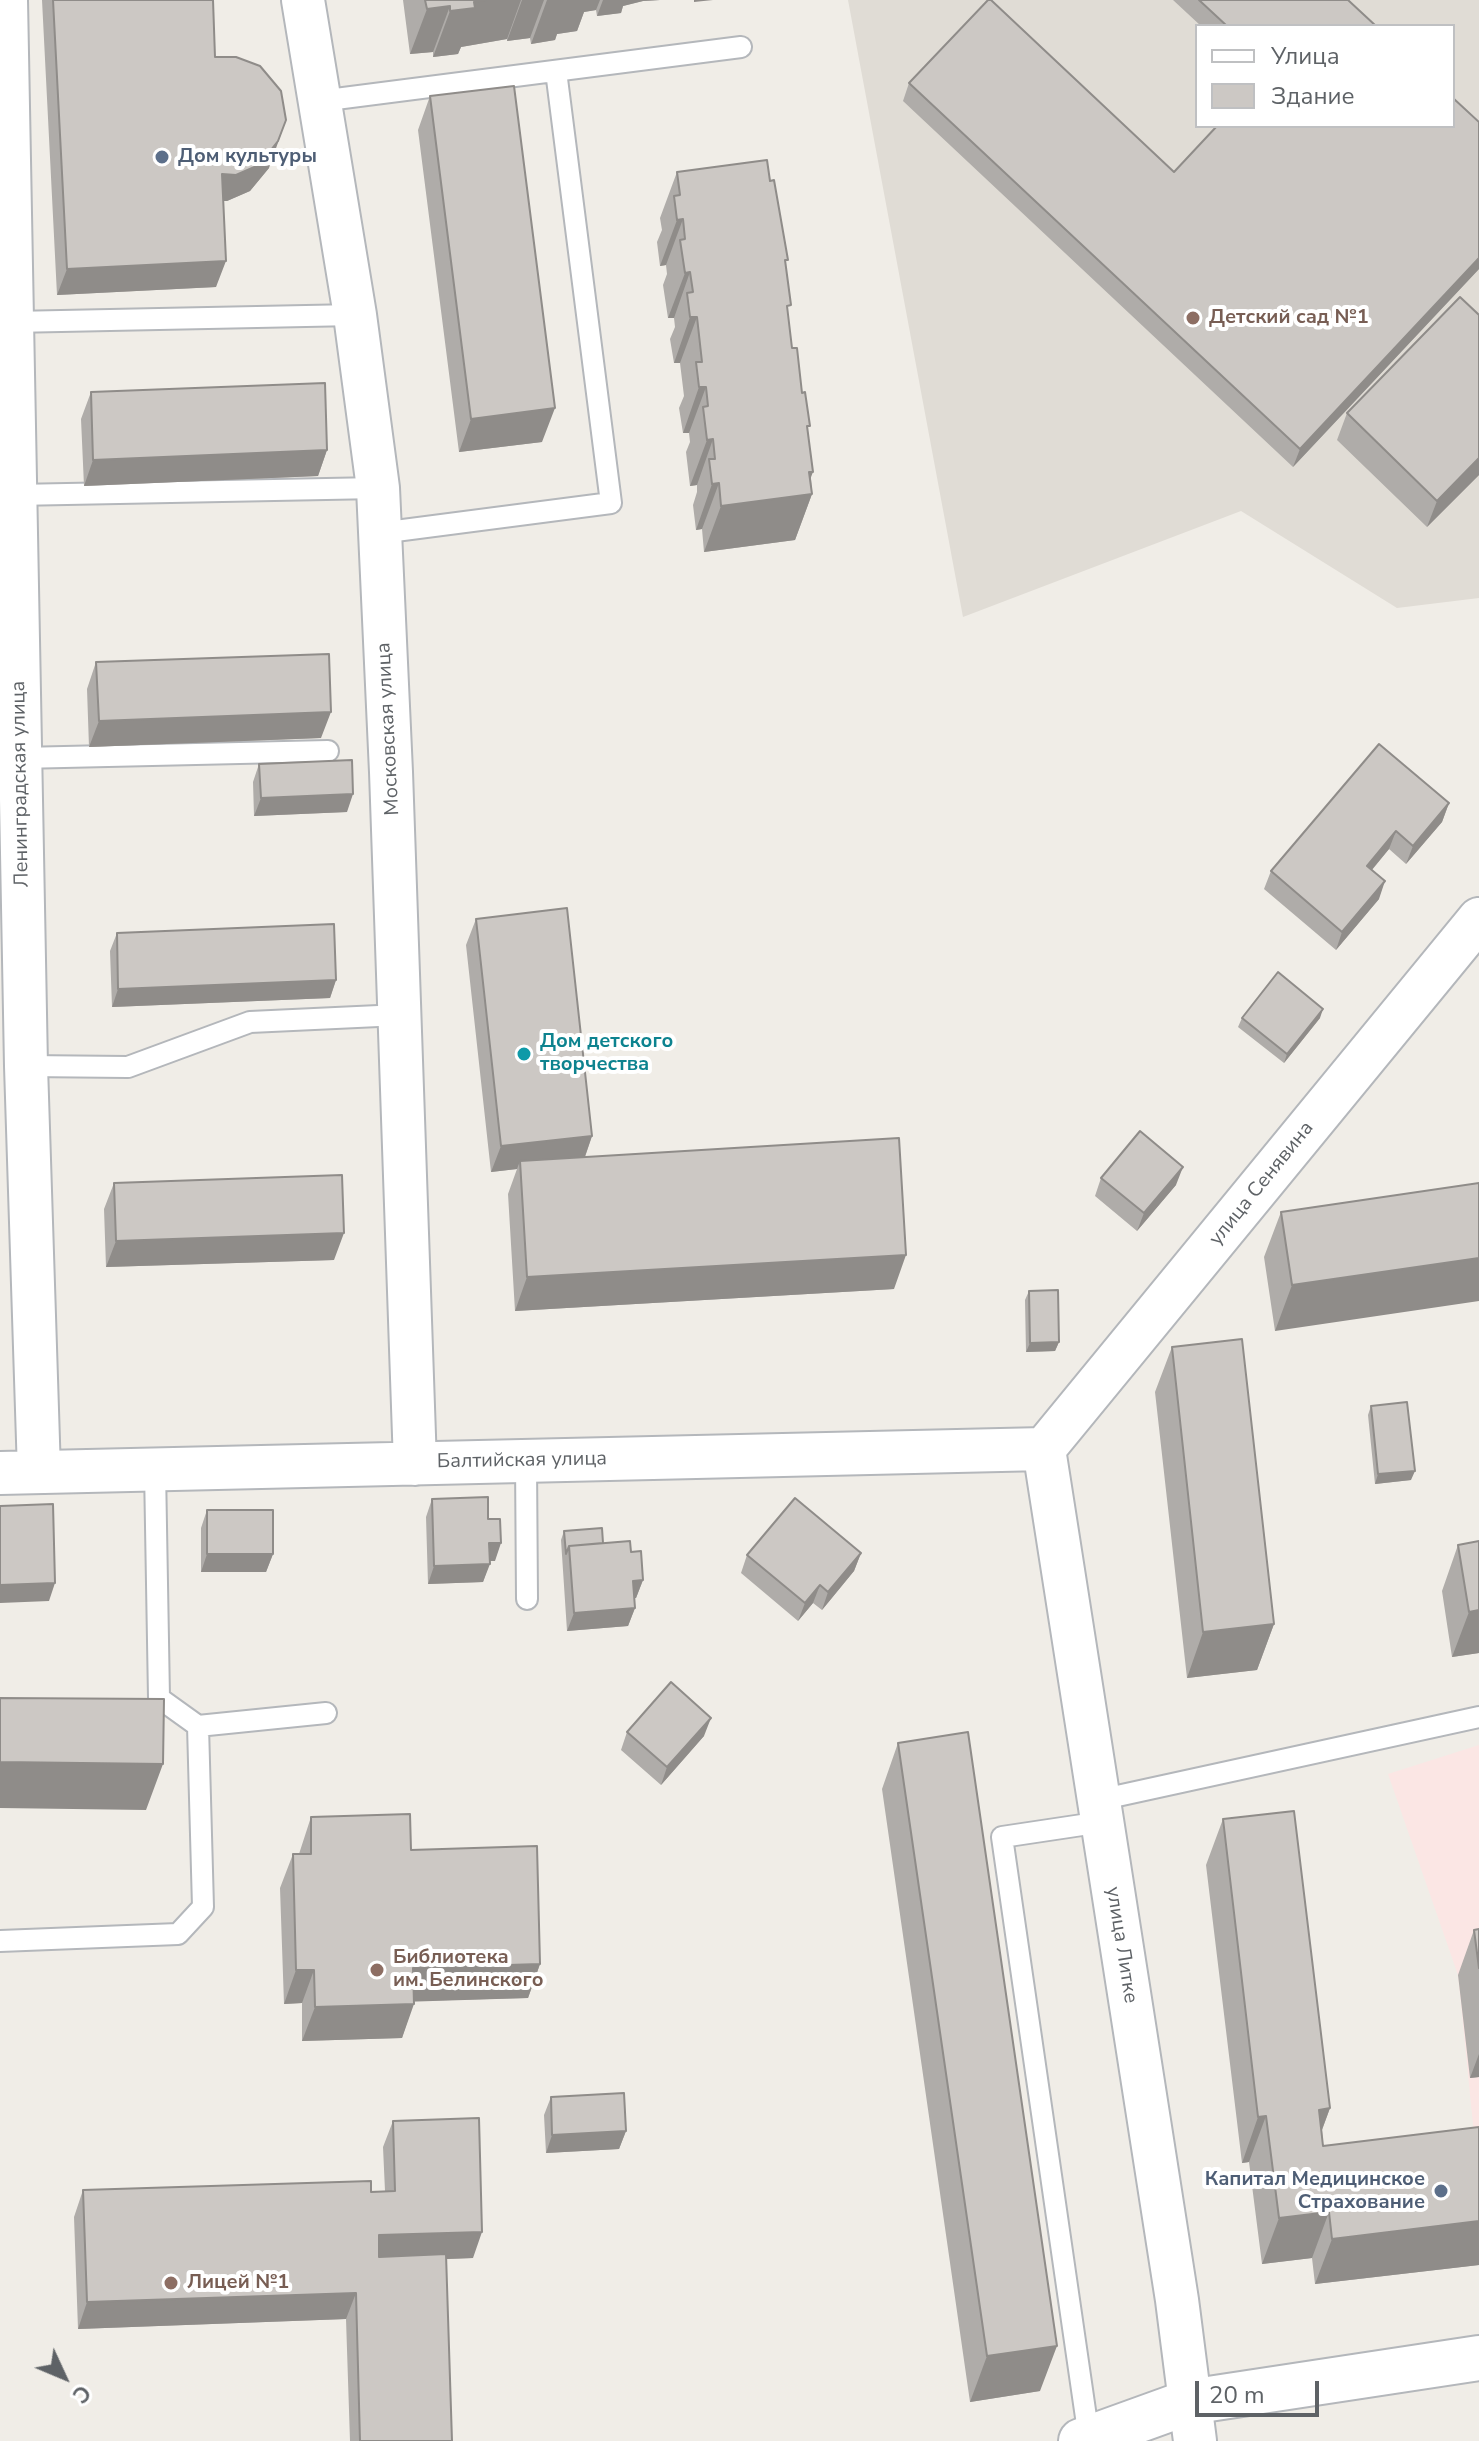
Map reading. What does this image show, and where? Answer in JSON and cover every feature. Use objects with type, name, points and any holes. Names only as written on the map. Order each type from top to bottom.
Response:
[{"type":"street","name":"Ленинградская улица","points":[[6,0],[3,42],[12,322],[26,1066],[20,1473]]},
{"type":"street","name":"Московская улица","points":[[303,0],[355,315],[378,488],[415,1464]]},
{"type":"street","name":"улица Сенявина","points":[[1044,1449],[1479,919]]},
{"type":"street","name":"Балтийская улица","points":[[20,1473],[1044,1449]]},
{"type":"street","name":"улица Литке","points":[[1044,1449],[1177,2300],[1192,2422]]},
{"type":"street","points":[[1085,2440],[1192,2422],[1479,2358]]},
{"type":"lane","points":[[320,101],[741,47]]},
{"type":"lane","points":[[380,533],[611,503],[556,71]]},
{"type":"lane","points":[[12,322],[355,315]]},
{"type":"lane","points":[[15,495],[378,488]]},
{"type":"lane","points":[[20,758],[328,751]]},
{"type":"lane","points":[[26,1066],[128,1067],[250,1022],[400,1015]]},
{"type":"lane","points":[[526,1461],[527,1599]]},
{"type":"lane","points":[[155,1469],[159,1698],[198,1726],[326,1713]]},
{"type":"lane","points":[[1085,2440],[1002,1837],[1479,1717]]},
{"type":"lane","points":[[0,1941],[178,1934],[195,1916],[203,1907],[198,1726]]},
{"type":"shaded area","name":"Детский сад №1","points":[[848,0],[1479,0],[1479,598],[1397,608],[1241,511],[963,617]]},
{"type":"shaded area","points":[[1479,1745],[1477,2164],[1458,1975],[1388,1774]]},
{"type":"building","name":"Дом культуры","points":[[53,0],[213,0],[215,57],[236,57],[260,66],[281,91],[286,120],[278,141],[259,165],[236,175],[222,174],[226,261],[67,269]]},
{"type":"building","points":[[425,0],[486,0],[474,2],[475,8],[450,11],[450,6],[427,9]]},
{"type":"building","points":[[991,0],[1174,172],[1215,128],[1455,128],[1455,100],[1479,122],[1479,258],[1300,449],[909,83]]},
{"type":"building","points":[[1199,0],[1348,0],[1374,24],[1225,24]]},
{"type":"building","points":[[514,86],[555,408],[471,419],[430,96]]},
{"type":"building","points":[[767,160],[770,181],[774,180],[788,260],[785,260],[791,305],[787,306],[792,348],[797,348],[802,393],[805,392],[810,426],[807,426],[813,472],[809,472],[812,494],[721,506],[719,483],[712,484],[709,459],[715,459],[713,439],[707,440],[703,407],[708,406],[706,387],[699,387],[696,362],[702,362],[697,317],[690,317],[687,293],[693,292],[690,272],[685,273],[680,240],[685,239],[683,219],[677,220],[674,196],[680,195],[677,172]]},
{"type":"building","points":[[1460,297],[1479,315],[1479,458],[1437,501],[1347,413]]},
{"type":"building","points":[[325,383],[327,450],[93,460],[91,392]]},
{"type":"building","points":[[329,654],[331,712],[99,721],[96,662]]},
{"type":"building","points":[[1379,744],[1449,803],[1413,846],[1396,831],[1367,866],[1385,881],[1342,932],[1271,871]]},
{"type":"building","points":[[352,760],[353,794],[261,798],[259,764]]},
{"type":"building","name":"Дом детского творчества","points":[[567,908],[592,1136],[501,1146],[476,919]]},
{"type":"building","points":[[334,924],[336,980],[118,989],[117,933]]},
{"type":"building","points":[[1278,972],[1323,1009],[1287,1054],[1242,1018]]},
{"type":"building","points":[[1140,1131],[1183,1167],[1144,1213],[1101,1178]]},
{"type":"building","points":[[899,1138],[906,1255],[527,1277],[520,1161]]},
{"type":"building","points":[[342,1175],[344,1233],[116,1241],[114,1183]]},
{"type":"building","points":[[1479,1183],[1479,1258],[1292,1285],[1281,1212]]},
{"type":"building","points":[[1058,1290],[1059,1342],[1030,1343],[1029,1291]]},
{"type":"building","points":[[1242,1339],[1274,1624],[1203,1632],[1172,1347]]},
{"type":"building","points":[[1407,1402],[1415,1471],[1378,1474],[1371,1406]]},
{"type":"building","points":[[488,1497],[488,1519],[500,1519],[501,1543],[489,1543],[490,1564],[434,1566],[432,1499]]},
{"type":"building","points":[[795,1498],[861,1553],[828,1592],[820,1585],[805,1603],[747,1555]]},
{"type":"building","points":[[53,1504],[55,1583],[0,1585],[0,1506]]},
{"type":"building","points":[[207,1510],[273,1510],[273,1554],[207,1554]]},
{"type":"building","points":[[602,1528],[603,1543],[569,1546],[566,1554],[564,1531]]},
{"type":"building","points":[[630,1541],[631,1552],[641,1551],[643,1580],[633,1581],[635,1608],[574,1613],[569,1546]]},
{"type":"building","points":[[1479,1541],[1479,1610],[1469,1612],[1458,1545]]},
{"type":"building","points":[[671,1682],[711,1718],[667,1767],[627,1732]]},
{"type":"building","points":[[0,1698],[164,1699],[163,1764],[0,1762]]},
{"type":"building","points":[[968,1732],[1057,2346],[987,2356],[898,1743]]},
{"type":"building","points":[[1294,1811],[1330,2108],[1319,2110],[1323,2146],[1479,2127],[1479,2221],[1332,2239],[1329,2212],[1279,2218],[1266,2116],[1258,2117],[1223,1819]]},
{"type":"building","points":[[410,1814],[411,1850],[537,1846],[540,1964],[413,1968],[414,2004],[315,2007],[314,1970],[296,1970],[293,1854],[311,1854],[311,1817]]},
{"type":"building","points":[[1479,1929],[1479,1968],[1474,1930]]},
{"type":"building","points":[[624,2093],[626,2131],[552,2135],[551,2097]]},
{"type":"building","points":[[479,2118],[482,2232],[379,2235],[379,2257],[446,2254],[452,2441],[360,2441],[356,2293],[87,2302],[83,2190],[371,2181],[371,2192],[395,2191],[393,2121]]},
{"type":"place","name":"Дом культуры","points":[[162,157]]},
{"type":"place","name":"Детский сад №1","points":[[1193,318]]},
{"type":"place","name":"Дом детского творчества","points":[[524,1054]]},
{"type":"place","name":"Библиотека им. Белинского","points":[[377,1970]]},
{"type":"place","name":"Капитал Медицинское Страхование","points":[[1441,2191]]},
{"type":"place","name":"Лицей №1","points":[[171,2283]]}]
